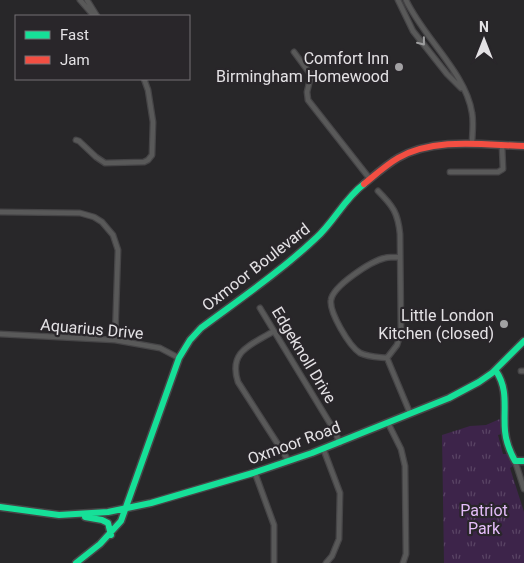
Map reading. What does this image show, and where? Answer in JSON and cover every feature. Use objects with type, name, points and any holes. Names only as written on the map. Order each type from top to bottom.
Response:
[{"type":"main road","name":"Oxmoor Boulevard","points":[[126,509],[179,358],[190,340],[201,328],[310,245],[320,235],[348,197],[399,158],[423,149],[444,145],[524,146]]},
{"type":"main road","name":"Oxmoor Road","points":[[79,515],[126,509],[162,501],[255,473],[340,443],[456,394],[479,382],[496,371],[524,341]]},
{"type":"main road","points":[[496,371],[501,377],[505,388],[505,434],[515,461],[524,461]]},
{"type":"main road","points":[[0,507],[28,512],[79,515],[102,520],[108,523],[110,535]]},
{"type":"main road","points":[[76,563],[93,552],[110,535],[121,521],[126,509]]},
{"type":"street","points":[[80,0],[87,3],[94,15]]},
{"type":"street","points":[[398,0],[413,31],[447,74],[466,93]]},
{"type":"street","points":[[406,0],[420,27],[449,64],[466,93],[472,114],[472,144]]},
{"type":"street","points":[[294,52],[311,75],[307,92],[308,100],[370,179]]},
{"type":"street","points":[[76,140],[96,158],[105,163],[144,162],[148,160],[152,155],[153,122],[148,90],[144,80]]},
{"type":"street","points":[[450,172],[498,172],[503,169],[502,146]]},
{"type":"street","points":[[378,191],[395,210],[398,218],[400,257],[401,334],[397,344],[386,358]]},
{"type":"street","points":[[0,212],[80,213],[94,217],[102,222],[113,235],[118,250],[115,340]]},
{"type":"street","points":[[386,358],[366,356],[357,351],[331,311],[331,298],[340,285],[373,262],[385,258],[400,257]]},
{"type":"street","name":"Edgeknoll Drive","points":[[260,308],[340,443]]},
{"type":"street","points":[[274,331],[245,348],[239,354],[235,362],[235,371],[238,382],[288,460]]},
{"type":"street","name":"Aquarius Drive","points":[[0,334],[115,340],[160,348],[179,358]]},
{"type":"street","points":[[386,358],[410,413]]},
{"type":"street","points":[[388,423],[400,449],[405,466],[406,554],[403,563]]},
{"type":"street","points":[[323,448],[340,493],[339,539],[332,556],[326,563]]},
{"type":"street","points":[[515,461],[524,489]]},
{"type":"street","points":[[255,473],[274,525],[274,563]]},
{"type":"green space","name":"Patriot Park","points":[[502,418],[502,434],[498,435],[503,454],[507,454],[513,466],[510,468],[524,512],[524,563],[444,563],[442,435],[470,426],[486,425]]},
{"type":"traffic: fast","points":[[76,563],[100,544],[121,521],[179,358],[190,340],[201,328],[303,250],[322,232],[364,184]]},
{"type":"traffic: fast","points":[[0,507],[59,515],[108,512],[151,503],[253,473],[312,453],[449,398],[492,373],[524,341]]},
{"type":"traffic: fast","points":[[496,371],[503,385],[507,443],[515,461],[524,461]]},
{"type":"traffic: fast","points":[[85,517],[108,523],[111,535]]},
{"type":"traffic: jam","points":[[364,184],[398,158],[412,151],[428,147],[460,144],[524,146]]},
{"type":"place","name":"Comfort Inn Birmingham Homewood","points":[[399,67]]},
{"type":"place","name":"Little London Kitchen (closed)","points":[[504,324]]}]
